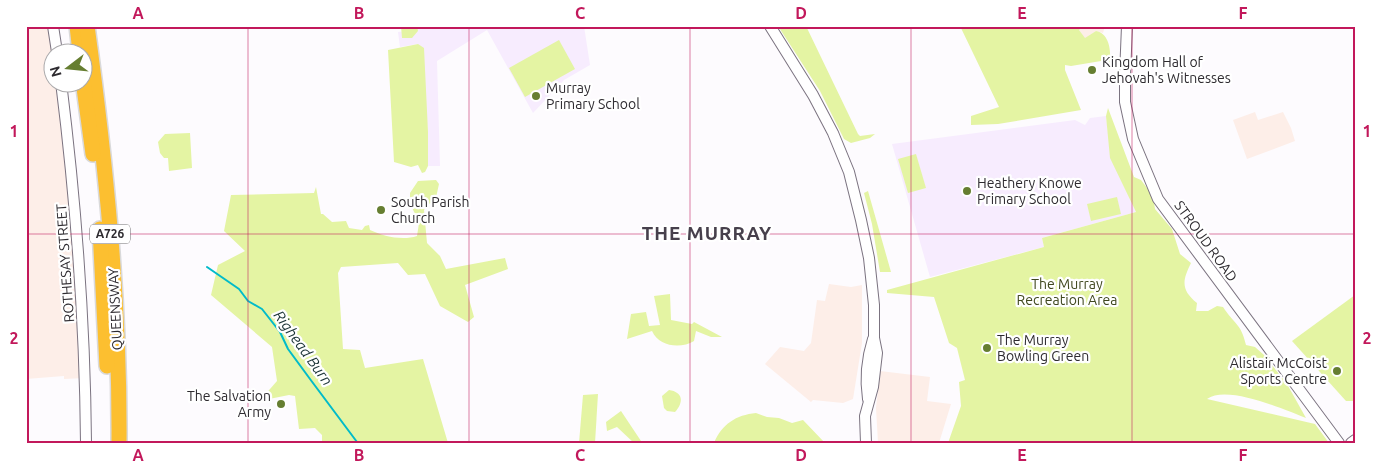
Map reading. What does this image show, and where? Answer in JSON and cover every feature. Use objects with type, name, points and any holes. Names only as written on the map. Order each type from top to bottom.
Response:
[{"type":"highway","points":[[76,26],[78,42]]},
{"type":"highway","name":"QUEENSWAY","points":[[87,26],[103,150],[113,264],[117,340],[118,443]]},
{"type":"highway","name":"QUEENSWAY","points":[[84,92],[100,236],[106,349],[108,443]]},
{"type":"street","points":[[53,26],[55,42]]},
{"type":"street","points":[[770,26],[814,96],[834,133],[849,172],[869,258],[874,305],[874,338],[869,352],[866,384],[868,402],[865,416],[866,443]]},
{"type":"street","name":"STROUD ROAD","points":[[1127,26],[1125,102],[1132,140],[1158,199],[1339,443]]},
{"type":"street","name":"ROTHESAY STREET","points":[[62,92],[77,227],[84,347],[86,443]]},
{"type":"street","points":[[1351,443],[1355,440]]},
{"type":"shaded area","points":[[26,26],[53,26],[53,42],[42,42],[42,92],[62,92],[85,378],[64,379],[64,376],[26,379]]},
{"type":"shaded area","name":"Murray Primary School","points":[[416,26],[584,26],[590,65],[564,80],[533,113],[487,30],[437,61],[440,166],[428,166],[428,132],[418,44],[400,47],[398,32],[416,30]]},
{"type":"shaded area","points":[[1084,26],[1105,26],[1103,33],[1096,31],[1085,39],[1079,30]]},
{"type":"shaded area","points":[[1255,112],[1258,120],[1283,112],[1295,141],[1247,159],[1233,120]]},
{"type":"shaded area","name":"Heathery Knowe Primary School","points":[[1106,116],[1111,158],[1136,212],[1042,238],[1044,247],[930,277],[892,144],[1075,120],[1085,125],[1090,118]]},
{"type":"shaded area","points":[[829,284],[851,287],[862,285],[862,343],[853,399],[843,403],[813,400],[811,402],[765,364],[780,347],[804,351],[811,343],[817,300],[825,301]]},
{"type":"shaded area","points":[[880,371],[930,377],[927,401],[951,404],[939,443],[878,443],[876,408]]},
{"type":"green space","points":[[401,26],[417,26],[418,31],[412,38],[402,38]]},
{"type":"green space","points":[[778,26],[806,26],[858,134],[860,136],[875,134],[870,138],[851,143],[844,139],[820,91]]},
{"type":"green space","points":[[960,26],[1084,26],[1079,30],[1085,38],[1096,31],[1107,39],[1110,49],[1110,64],[1107,60],[1071,66],[1065,65],[1065,70],[1081,110],[998,124],[971,125],[971,116],[999,107]]},
{"type":"green space","points":[[559,40],[575,69],[525,97],[509,68]]},
{"type":"green space","points":[[418,44],[424,48],[428,132],[428,166],[425,172],[422,173],[418,165],[411,167],[394,162],[388,50]]},
{"type":"green space","name":"The Murray Recreation Area","points":[[1108,108],[1134,177],[1141,180],[1153,196],[1155,209],[1172,229],[1180,254],[1191,263],[1186,275],[1185,285],[1188,294],[1197,303],[1196,311],[1208,311],[1217,306],[1223,307],[1239,328],[1246,345],[1255,347],[1264,355],[1287,384],[1306,418],[1242,396],[1216,395],[1207,399],[1315,424],[1329,443],[948,443],[961,406],[959,382],[965,380],[957,348],[949,343],[934,297],[887,293],[887,290],[1044,247],[1042,238],[1136,212],[1110,158],[1106,116]]},
{"type":"green space","points":[[190,133],[192,168],[169,171],[168,158],[164,158],[160,153],[158,142],[165,134]]},
{"type":"green space","points":[[916,154],[926,188],[908,193],[898,159]]},
{"type":"green space","points":[[436,180],[439,184],[435,202],[428,204],[424,210],[427,243],[440,256],[446,269],[505,258],[508,269],[465,285],[474,317],[468,322],[440,306],[425,274],[408,275],[398,263],[341,267],[338,273],[343,349],[360,350],[365,368],[423,359],[448,443],[322,443],[322,435],[315,428],[299,429],[295,396],[289,395],[264,400],[263,397],[277,381],[272,347],[211,295],[218,265],[245,251],[224,231],[231,195],[314,193],[316,187],[321,214],[332,222],[346,221],[349,228],[362,230],[365,226],[369,225],[370,230],[375,232],[387,236],[405,238],[417,236],[419,223],[410,203],[410,193],[418,181]]},
{"type":"green space","points":[[868,191],[891,272],[880,272],[872,224],[864,193]]},
{"type":"green space","points":[[1117,197],[1121,214],[1091,221],[1087,204]]},
{"type":"green space","points":[[670,294],[671,320],[692,324],[694,322],[722,337],[711,337],[696,331],[694,341],[677,346],[660,340],[652,331],[627,339],[631,314],[646,312],[649,326],[660,325],[654,296]]},
{"type":"green space","name":"Alistair McCoist Sports Centre","points":[[1355,295],[1355,401],[1346,401],[1292,341]]},
{"type":"green space","points":[[669,390],[677,393],[681,398],[680,405],[675,412],[667,411],[664,408],[662,396]]},
{"type":"green space","points":[[598,394],[595,443],[579,443],[583,395]]},
{"type":"green space","points":[[621,411],[641,441],[634,443],[617,427],[607,431],[606,422]]},
{"type":"green space","points":[[756,413],[792,423],[803,420],[825,443],[714,443],[717,436],[730,422],[736,418]]},
{"type":"waterway","name":"Righead Burn","points":[[207,267],[239,289],[248,301],[262,309],[280,332],[288,349],[357,442],[375,443]]},
{"type":"waterway","points":[[788,443],[798,443]]},
{"type":"place","name":"Kingdom Hall of Jehovah's Witnesses","points":[[1092,70]]},
{"type":"place","name":"Murray Primary School","points":[[536,96]]},
{"type":"place","name":"Heathery Knowe Primary School","points":[[967,191]]},
{"type":"place","name":"South Parish Church","points":[[381,210]]},
{"type":"place","name":"The Murray Bowling Green","points":[[987,348]]},
{"type":"place","name":"Alistair McCoist Sports Centre","points":[[1337,371]]},
{"type":"place","name":"The Salvation Army","points":[[281,404]]},
{"type":"district","name":"THE MURRAY","points":[[707,233]]}]
